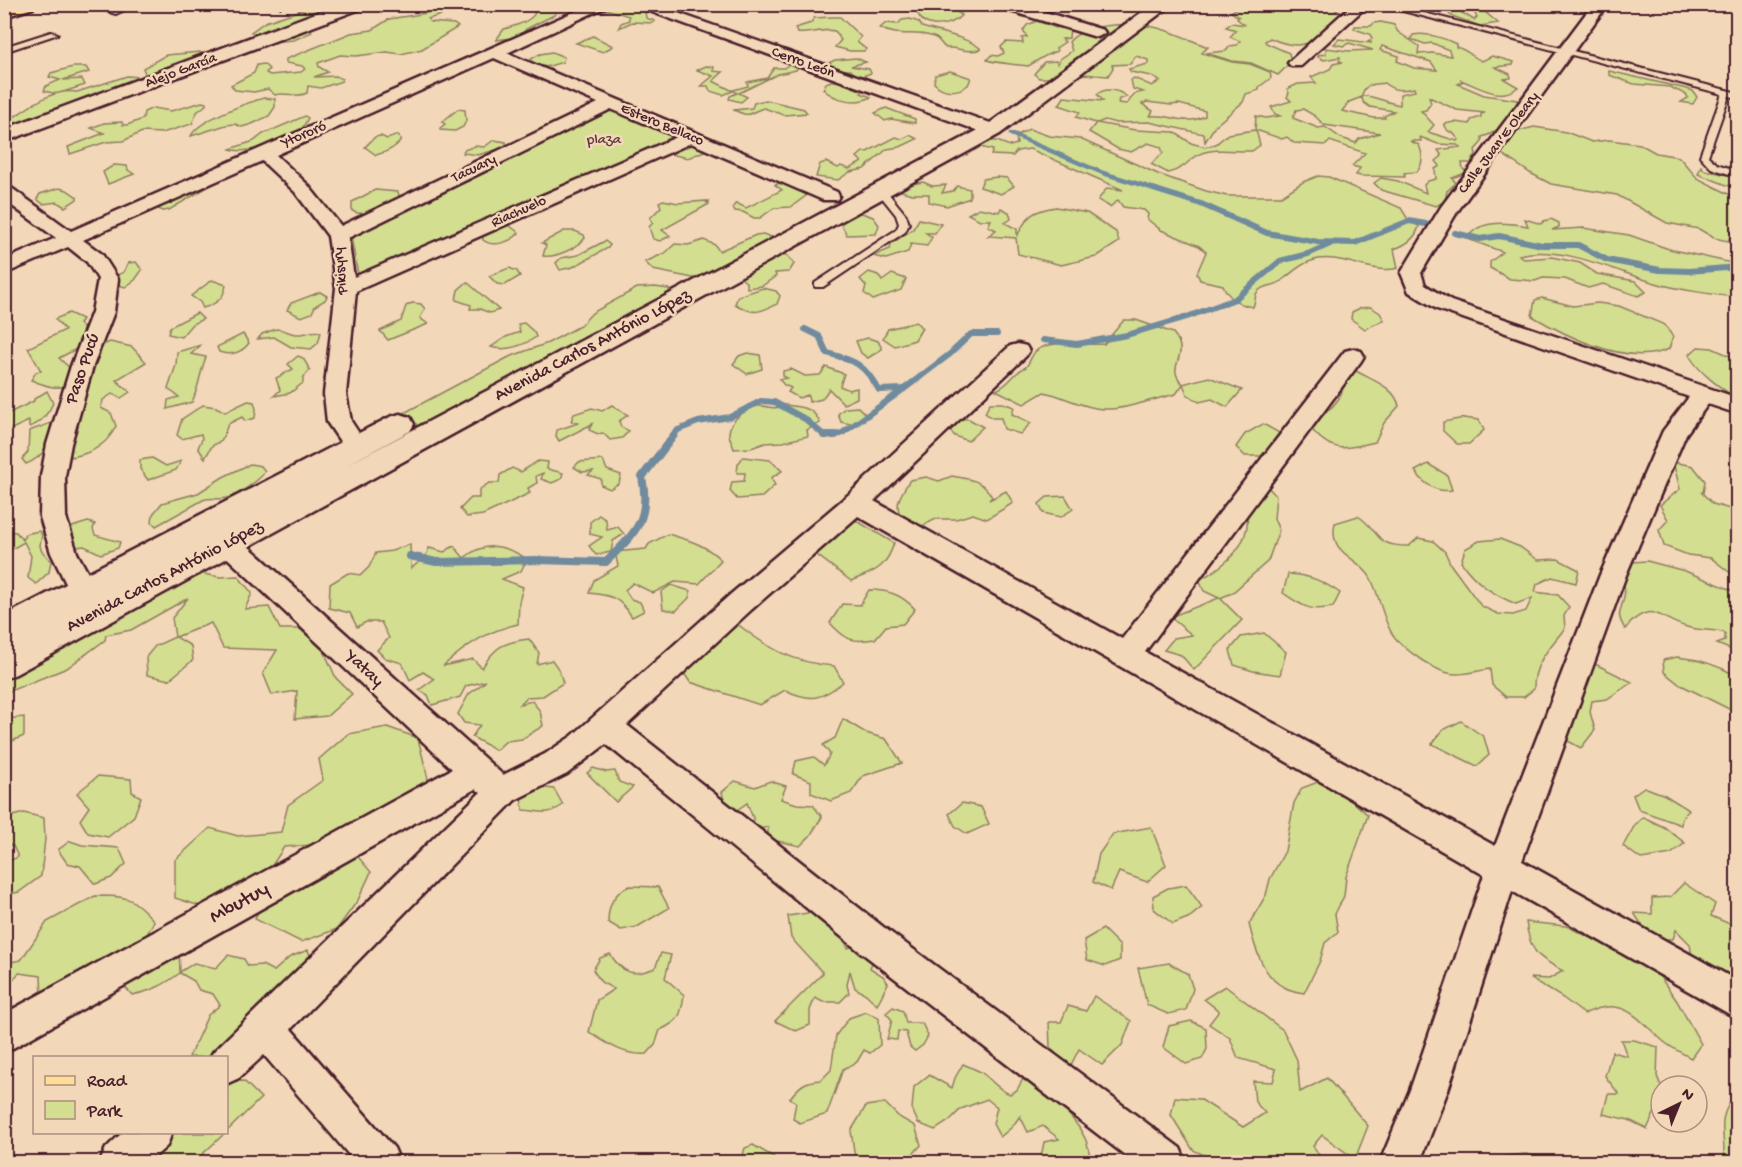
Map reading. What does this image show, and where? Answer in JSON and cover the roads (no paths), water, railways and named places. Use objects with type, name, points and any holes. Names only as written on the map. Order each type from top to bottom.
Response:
[{"type":"main road","points":[[4,12],[27,4]]},
{"type":"main road","name":"Alejo García","points":[[4,118],[317,4]]},
{"type":"main road","name":"Alejo García","points":[[4,136],[357,4]]},
{"type":"main road","name":"Avenida Carlos António López","points":[[4,664],[220,533],[356,447],[830,196],[981,126],[1098,33],[1139,4]]},
{"type":"main road","name":"Avenida Carlos António López","points":[[4,632],[83,590],[220,533],[881,190],[1166,4]]},
{"type":"street","name":"Ytororó","points":[[4,268],[605,4]]},
{"type":"street","name":"Cerro León","points":[[637,4],[981,126]]},
{"type":"street","points":[[1002,4],[1098,33]]},
{"type":"street","points":[[1296,63],[1362,4]]},
{"type":"street","name":"Calle Juan’E Oleary","points":[[1601,4],[1448,211],[1411,273],[1416,288],[1444,305],[1704,393]]},
{"type":"street","name":"Estero Bellaco","points":[[495,53],[830,196]]},
{"type":"street","name":"Tacuary","points":[[338,235],[610,103]]},
{"type":"street","name":"Riachuelo","points":[[346,288],[692,137]]},
{"type":"street","name":"Pikisyry","points":[[264,153],[301,188],[338,235],[346,288],[335,394],[339,422],[356,447]]},
{"type":"street","name":"Paso Pucú","points":[[4,191],[95,258],[108,279],[103,312],[82,366],[59,444],[53,476],[53,517],[64,553],[83,590]]},
{"type":"street","name":"Mbutuy","points":[[4,1035],[490,781],[556,764],[583,746],[741,602],[856,503],[1018,351]]},
{"type":"street","points":[[1126,655],[1353,356]]},
{"type":"street","points":[[1400,1162],[1429,1090],[1503,868],[1613,575],[1675,431],[1704,393],[1737,406]]},
{"type":"street","points":[[856,503],[1737,1001]]},
{"type":"street","name":"Yatay","points":[[220,533],[490,781]]},
{"type":"street","points":[[606,726],[870,938],[1166,1162]]},
{"type":"street","points":[[228,1063],[266,1029],[490,781]]},
{"type":"street","points":[[266,1029],[380,1162]]},
{"type":"street","points":[[120,1162],[151,1134]]},
{"type":"lane","points":[[113,12],[134,4]]},
{"type":"lane","points":[[1379,4],[1737,96]]},
{"type":"lane","points":[[4,50],[54,34]]},
{"type":"lane","points":[[1726,93],[1704,156],[1713,165],[1737,174]]},
{"type":"lane","points":[[819,285],[900,232],[904,224],[901,215],[881,190]]},
{"type":"waterway","points":[[1011,134],[1103,173],[1158,190]]},
{"type":"waterway","points":[[1153,189],[1201,204],[1267,233],[1318,242],[1355,243],[1409,221],[1426,224]]},
{"type":"waterway","points":[[1455,233],[1480,239],[1499,236],[1542,245],[1578,245],[1607,260],[1660,270],[1689,271],[1738,267]]},
{"type":"waterway","points":[[1043,340],[1077,344],[1127,335],[1187,317],[1235,299],[1280,261],[1308,254],[1330,244]]},
{"type":"waterway","points":[[805,329],[819,336],[827,353],[852,361],[864,369],[879,390],[904,389]]},
{"type":"waterway","points":[[904,389],[950,354],[971,334],[997,334]]},
{"type":"waterway","points":[[833,435],[841,434],[904,389]]},
{"type":"waterway","points":[[673,436],[678,430],[698,422],[730,417],[761,401],[774,402],[805,419],[825,436],[833,435]]},
{"type":"waterway","points":[[410,556],[436,562],[537,560],[606,562],[633,534],[638,525],[644,504],[642,477],[674,435]]},
{"type":"waterway","points":[[824,435],[833,435]]},
{"type":"park label","name":"plaza","points":[[604,140]]}]
